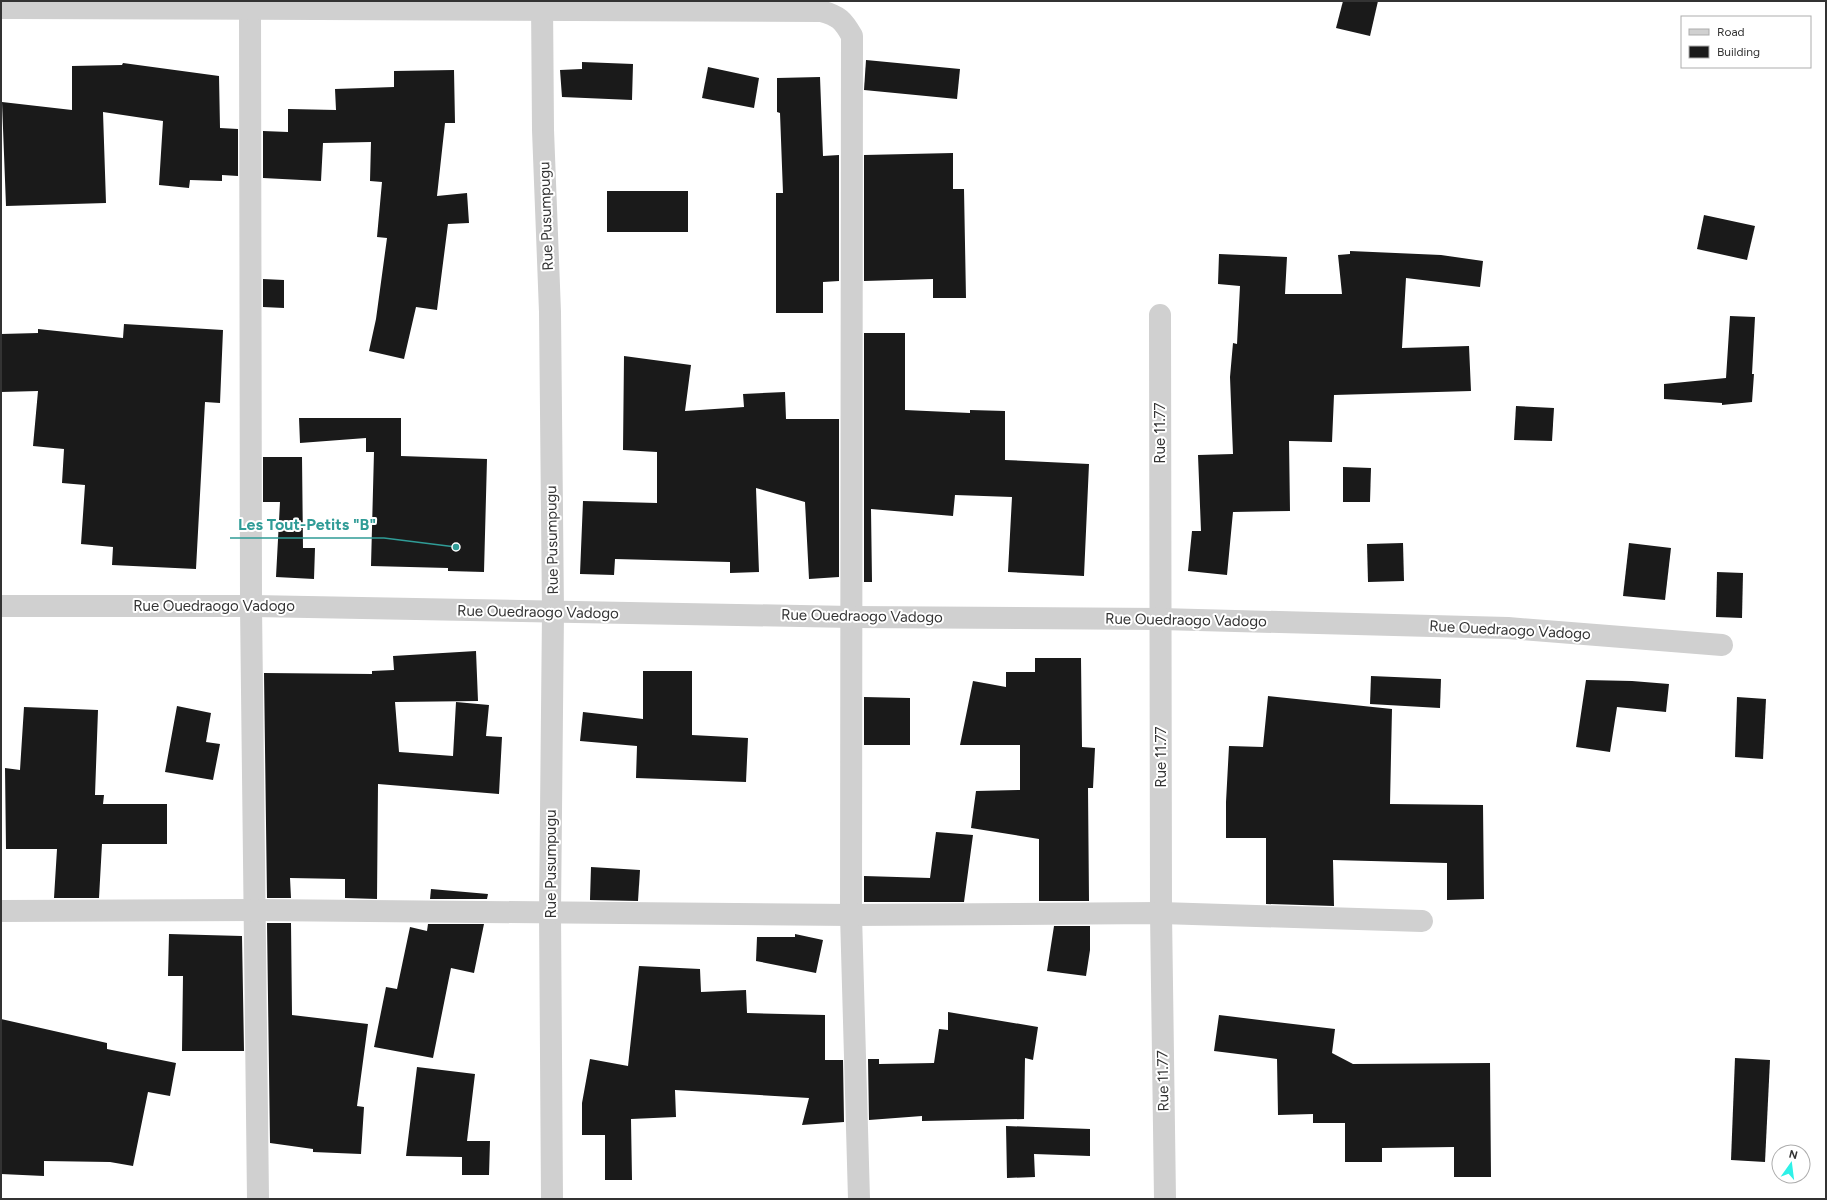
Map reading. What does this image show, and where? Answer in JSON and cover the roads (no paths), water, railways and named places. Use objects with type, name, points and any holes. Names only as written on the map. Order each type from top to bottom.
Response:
[{"type":"street","points":[[250,4],[251,606],[256,910],[258,1199]]},
{"type":"street","points":[[1,8],[250,4],[542,6],[821,11],[835,15],[845,23],[852,36],[851,914],[859,1199]]},
{"type":"street","name":"Rue Pusumpugu","points":[[542,6],[543,130],[550,312],[553,612],[550,912],[552,1199]]},
{"type":"street","name":"Rue 11.77","points":[[1160,316],[1161,913],[1165,1199]]},
{"type":"street","name":"Rue Ouedraogo Vadogo","points":[[1,606],[251,606],[852,617],[1161,619],[1508,628],[1722,645]]},
{"type":"street","points":[[1,911],[256,910],[851,914],[1161,913],[1422,921]]},
{"type":"place","name":"Les Tout-Petits \"B\"","points":[[456,547]]}]
